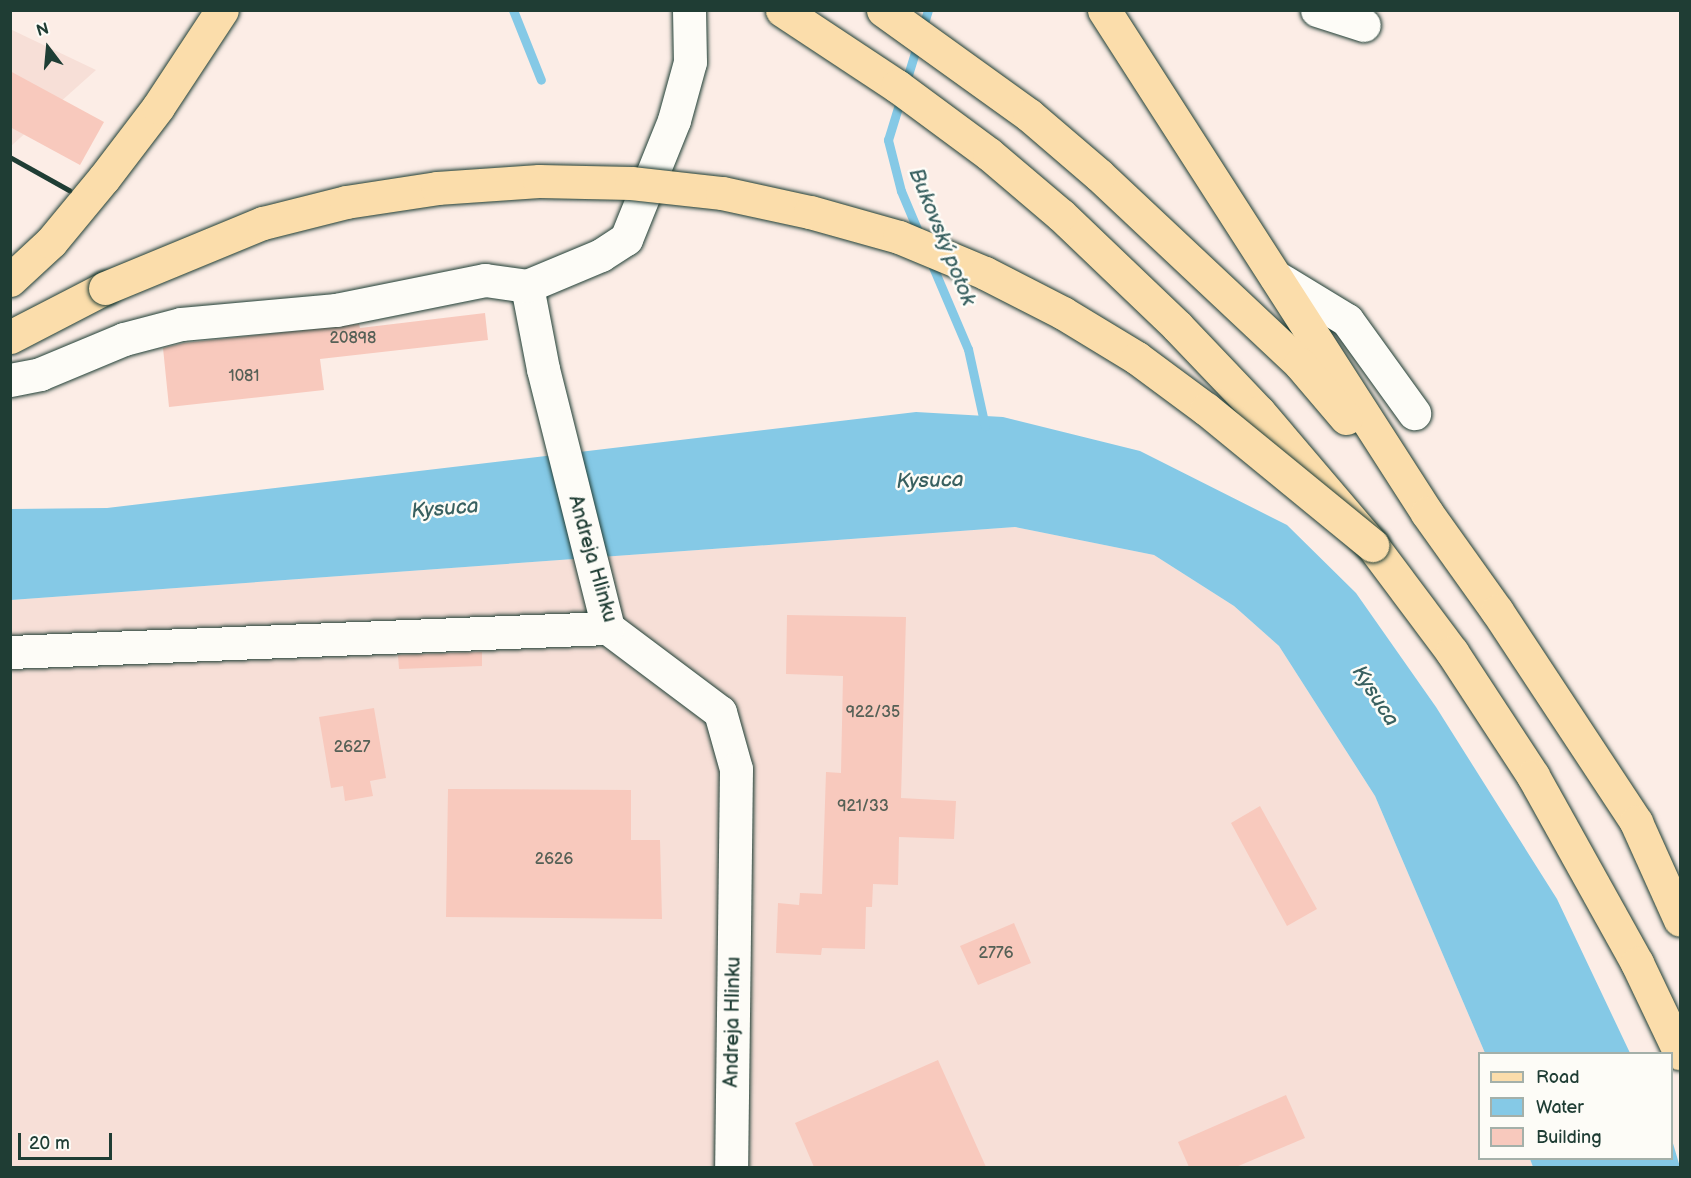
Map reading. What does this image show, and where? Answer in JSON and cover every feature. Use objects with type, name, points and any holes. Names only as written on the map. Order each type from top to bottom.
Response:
[{"type":"main road","points":[[10,280],[51,242],[104,178],[159,107],[222,10]]},
{"type":"main road","points":[[782,10],[925,107],[989,154],[1061,216],[1177,326],[1259,412],[1372,545],[1452,652],[1533,776],[1637,963],[1680,1053]]},
{"type":"main road","points":[[883,10],[1029,115],[1100,175],[1300,364],[1426,513]]},
{"type":"main road","points":[[1104,10],[1134,62],[1276,277],[1426,513],[1497,611],[1635,822],[1680,920]]},
{"type":"main road","points":[[10,337],[182,254],[263,224],[346,202],[437,188],[540,181],[632,183],[722,193],[810,212],[899,237],[985,273],[1063,313],[1137,358],[1206,409],[1372,545]]},
{"type":"street","points":[[10,380],[40,374],[124,339],[181,324],[336,310],[485,280],[527,286],[570,271],[626,238],[647,195],[677,111],[690,62],[689,10]]},
{"type":"street","points":[[1317,10],[1364,25]]},
{"type":"street","points":[[1276,277],[1347,320],[1414,413]]},
{"type":"street","name":"Andreja Hlinku","points":[[527,286],[543,369],[604,613],[720,712],[736,769],[731,1167]]},
{"type":"street","points":[[10,652],[604,613]]},
{"type":"street","points":[[1635,822],[1680,908]]},
{"type":"shaded area","points":[[10,29],[96,70],[11,146],[10,146]]},
{"type":"shaded area","points":[[1015,527],[1154,555],[1234,606],[1279,646],[1375,796],[1485,1052],[1478,1052],[1478,1160],[1530,1160],[1533,1167],[11,1168],[11,600]]},
{"type":"water","name":"Kysuca","points":[[916,412],[1003,417],[1140,451],[1287,525],[1356,593],[1436,707],[1557,899],[1630,1052],[1485,1052],[1375,796],[1279,646],[1234,606],[1154,555],[1015,527],[11,600],[11,509],[107,508]]},
{"type":"water","points":[[1673,1143],[1680,1167],[1533,1167],[1530,1160],[1673,1160]]},
{"type":"building","points":[[10,71],[104,122],[80,165],[10,127]]},
{"type":"building","points":[[485,313],[488,340],[320,359],[324,390],[169,407],[163,348],[184,343],[359,324],[360,328]]},
{"type":"building","points":[[787,615],[906,617],[901,798],[956,801],[954,839],[899,837],[898,885],[873,884],[872,907],[866,907],[865,949],[822,948],[821,955],[776,953],[778,903],[799,905],[800,893],[822,894],[826,772],[841,773],[843,676],[786,674]]},
{"type":"building","points":[[482,652],[482,666],[399,669],[398,655]]},
{"type":"building","points":[[374,708],[386,778],[370,781],[373,796],[345,801],[343,786],[331,788],[319,717]]},
{"type":"building","points":[[448,789],[631,790],[631,840],[660,840],[662,919],[446,917]]},
{"type":"building","points":[[1260,806],[1317,909],[1287,926],[1231,823]]},
{"type":"building","points":[[1014,923],[1031,963],[978,985],[960,946]]},
{"type":"building","points":[[938,1060],[986,1167],[814,1167],[795,1123]]},
{"type":"building","points":[[1286,1095],[1305,1138],[1236,1167],[1189,1167],[1178,1142]]},
{"type":"waterway","points":[[513,10],[541,80]]},
{"type":"waterway","name":"Bukovský potok","points":[[920,236],[901,191],[888,140],[928,10]]},
{"type":"waterway","name":"Bukovský potok","points":[[930,260],[968,349],[985,426]]},
{"type":"railway","points":[[10,157],[69,190]]}]
